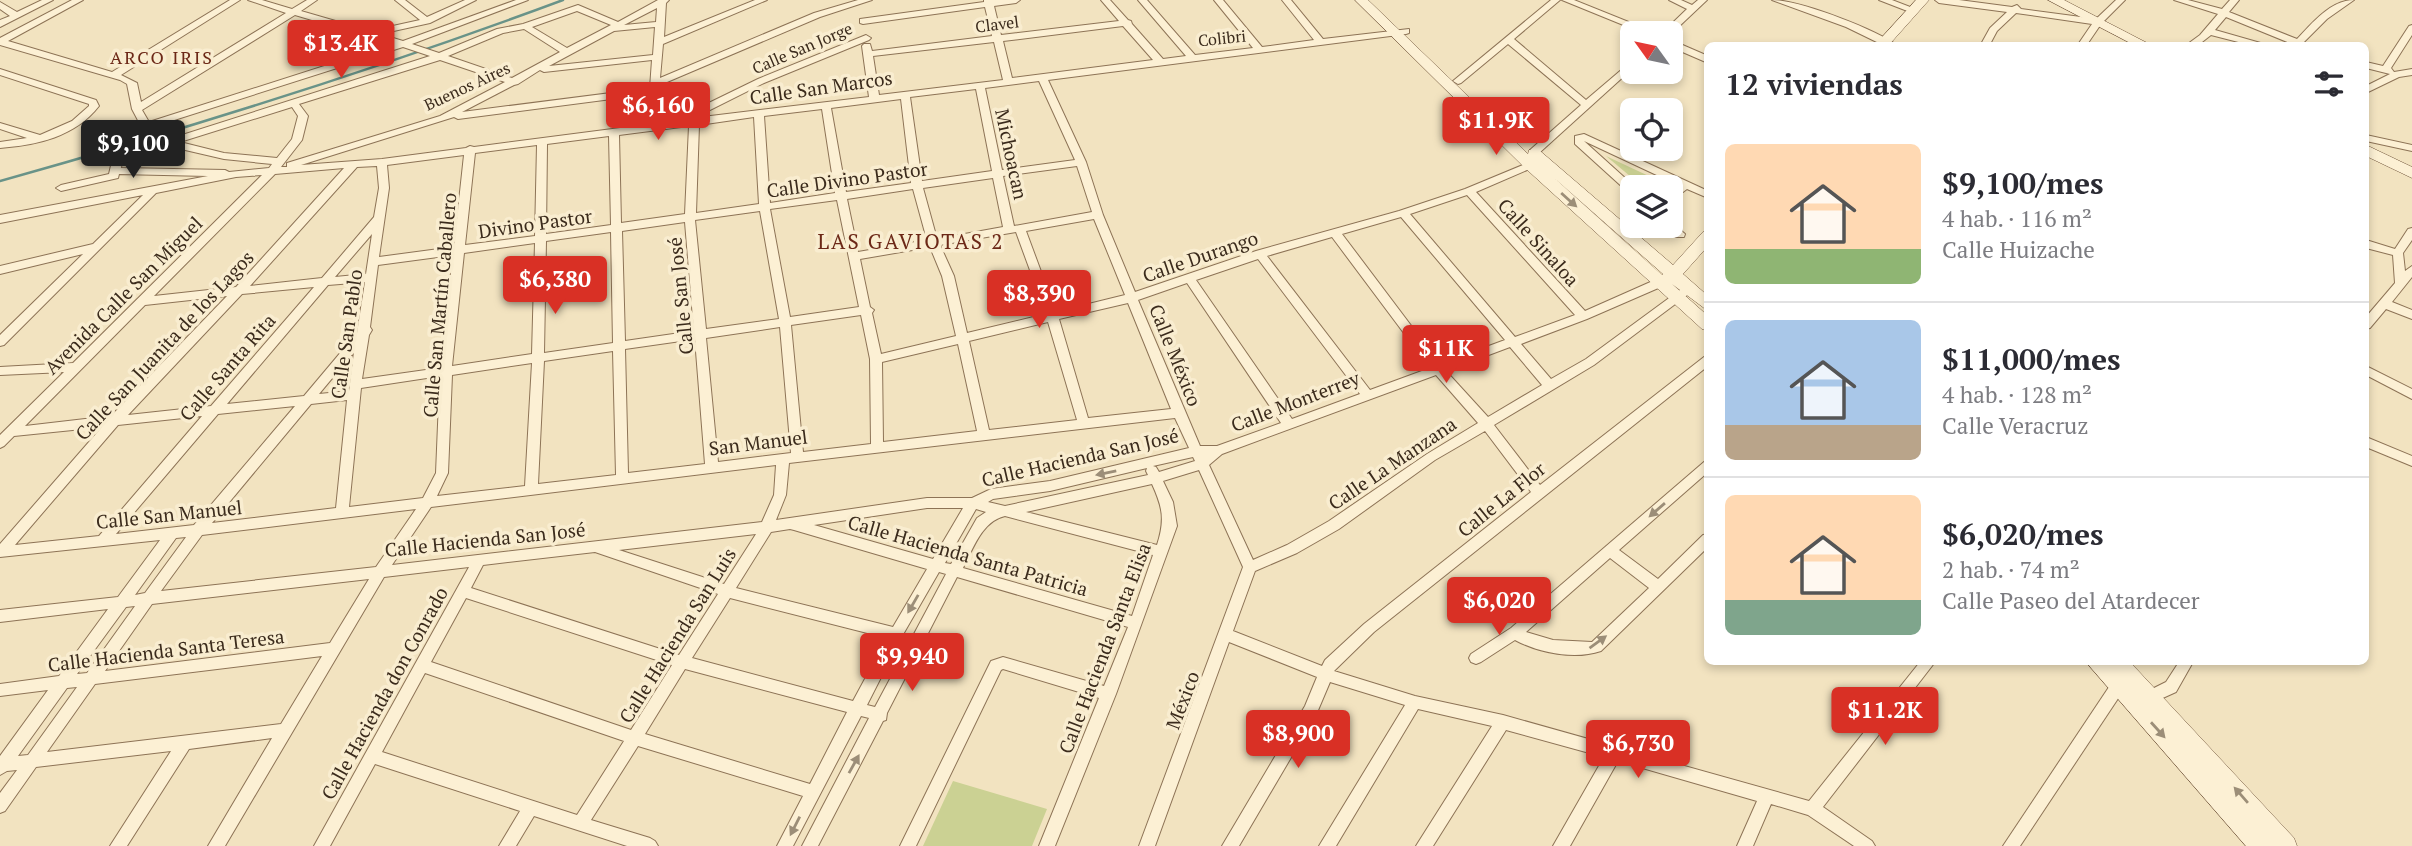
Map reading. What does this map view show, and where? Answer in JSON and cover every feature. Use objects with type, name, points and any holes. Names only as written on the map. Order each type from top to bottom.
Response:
[{"type":"main road","points":[[1360,0],[1458,81],[1532,159],[1617,226],[1666,279]]},
{"type":"main road","points":[[1374,0],[1399,32],[1532,159],[1683,293],[1704,320]]},
{"type":"main road","points":[[2054,0],[2139,42]]},
{"type":"main road","points":[[1888,42],[1918,5]]},
{"type":"main road","points":[[2369,151],[2412,173]]},
{"type":"main road","points":[[1666,279],[1704,240]]},
{"type":"main road","points":[[1683,293],[1704,303]]},
{"type":"main road","points":[[2099,665],[2118,686],[2144,701],[2286,846]]},
{"type":"main road","points":[[2120,665],[2144,701],[2261,846]]},
{"type":"street","points":[[0,24],[49,0]]},
{"type":"street","points":[[0,42],[79,0]]},
{"type":"street","points":[[114,75],[236,0]]},
{"type":"street","points":[[252,0],[406,45],[516,82]]},
{"type":"street","points":[[137,109],[313,0]]},
{"type":"street","points":[[399,0],[427,20]]},
{"type":"street","points":[[363,34],[427,20],[472,0]]},
{"type":"street","points":[[478,0],[489,12]]},
{"type":"street","points":[[0,42],[114,75],[132,83],[137,109],[146,126],[406,45],[524,0]]},
{"type":"street","points":[[656,126],[655,87],[662,0]]},
{"type":"street","name":"Buenos Aires","points":[[275,167],[444,118],[516,82],[662,0]]},
{"type":"street","points":[[659,42],[763,0]]},
{"type":"street","points":[[863,21],[1016,0]]},
{"type":"street","points":[[1105,0],[1159,61]]},
{"type":"street","points":[[1142,0],[1192,57]]},
{"type":"street","points":[[1217,0],[1260,50]]},
{"type":"street","points":[[1286,0],[1321,43]]},
{"type":"street","points":[[1458,81],[1556,0]]},
{"type":"street","points":[[1566,0],[1620,21]]},
{"type":"street","points":[[1673,0],[1694,9]]},
{"type":"street","points":[[1680,21],[1703,0]]},
{"type":"street","points":[[1776,0],[1881,42]]},
{"type":"street","points":[[1883,0],[1918,5]]},
{"type":"street","points":[[1939,0],[2017,8],[2098,22]]},
{"type":"street","points":[[2084,42],[2098,22],[2122,0]]},
{"type":"street","points":[[2178,0],[2292,42]]},
{"type":"street","points":[[2195,42],[2210,32],[2220,15],[2235,0]]},
{"type":"street","points":[[2303,42],[2324,17],[2350,0]]},
{"type":"street","points":[[444,118],[655,87],[817,15],[860,1],[874,98]]},
{"type":"street","points":[[988,2],[1008,82]]},
{"type":"street","points":[[0,5],[16,16]]},
{"type":"street","points":[[115,173],[117,159],[295,104],[500,31],[525,26],[578,8],[614,27],[659,24]]},
{"type":"street","points":[[1986,42],[1993,30],[2017,8]]},
{"type":"street","points":[[2220,15],[2249,40]]},
{"type":"street","name":"Clavel","points":[[869,54],[1128,23]]},
{"type":"street","points":[[525,26],[568,53]]},
{"type":"street","points":[[2385,70],[2412,28]]},
{"type":"street","name":"Colibri","points":[[1042,78],[1399,32]]},
{"type":"street","points":[[2210,32],[2255,42]]},
{"type":"street","name":"Calle San Jorge","points":[[676,123],[761,81],[866,38]]},
{"type":"street","points":[[1508,40],[1587,105]]},
{"type":"street","points":[[1684,49],[1704,58]]},
{"type":"street","points":[[537,70],[658,57]]},
{"type":"street","points":[[2369,66],[2397,74]]},
{"type":"street","points":[[0,72],[93,102],[90,112],[45,141],[0,145]]},
{"type":"street","points":[[2369,88],[2397,74],[2412,72]]},
{"type":"street","name":"Calle Durango","points":[[876,359],[1053,319],[1131,298],[1260,254],[1336,234],[1469,191],[1532,159],[1620,75]]},
{"type":"street","name":"Calle San Marcos","points":[[275,167],[382,162],[1042,78]]},
{"type":"street","name":"Calle México","points":[[1042,78],[1081,162],[1098,215],[1179,414],[1250,567]]},
{"type":"street","name":"Michoacan","points":[[979,86],[999,175],[1015,229],[1053,319],[1084,424]]},
{"type":"street","points":[[905,94],[918,186],[934,244],[948,276],[965,340],[984,434]]},
{"type":"street","name":"Avenida Calle San Miguel","points":[[0,443],[275,167],[297,140],[303,116],[295,104]]},
{"type":"street","points":[[827,104],[841,196],[876,359],[877,447]]},
{"type":"street","points":[[759,114],[765,209],[785,321],[790,457]]},
{"type":"street","name":"Calle San José","points":[[694,121],[690,219],[712,467]]},
{"type":"street","points":[[0,126],[45,141]]},
{"type":"street","points":[[614,132],[622,478]]},
{"type":"street","points":[[1620,179],[1579,142],[1579,138],[1584,137],[1704,193]]},
{"type":"street","points":[[2369,139],[2412,148]]},
{"type":"street","points":[[166,142],[275,167]]},
{"type":"street","points":[[531,489],[538,358],[542,142]]},
{"type":"street","name":"Calle San Martín Caballero","points":[[216,846],[381,570],[427,503],[439,480],[445,457],[446,370],[470,149]]},
{"type":"street","name":"Calle San Pablo","points":[[342,512],[384,188],[382,162]]},
{"type":"street","name":"Calle Divino Pastor","points":[[618,229],[1081,162]]},
{"type":"street","name":"Calle San Juanita de los Lagos","points":[[1,552],[114,421],[239,291],[354,164]]},
{"type":"street","points":[[0,219],[151,193],[275,167]]},
{"type":"street","points":[[61,188],[115,173],[213,171],[236,174]]},
{"type":"street","name":"Calle Sinaloa","points":[[1469,191],[1583,316]]},
{"type":"street","points":[[0,342],[151,193]]},
{"type":"street","points":[[1403,213],[1549,386]]},
{"type":"street","points":[[856,256],[1098,215]]},
{"type":"street","name":"Calle Santa Rita","points":[[103,540],[212,410],[379,219]]},
{"type":"street","name":"Divino Pastor","points":[[374,262],[618,229]]},
{"type":"street","points":[[2401,285],[2398,253],[2412,232]]},
{"type":"street","points":[[1336,234],[1438,370],[1539,493]]},
{"type":"street","points":[[2369,245],[2398,253]]},
{"type":"street","points":[[0,270],[96,246]]},
{"type":"street","points":[[1260,254],[1367,394]]},
{"type":"street","points":[[2369,320],[2412,270]]},
{"type":"street","points":[[142,301],[372,277]]},
{"type":"street","points":[[1189,278],[1288,423]]},
{"type":"street","name":"Calle Monterrey","points":[[1199,457],[1583,316],[1666,279]]},
{"type":"street","name":"Calle La Manzana","points":[[1250,567],[1292,549],[1334,525],[1485,424],[1590,362],[1683,293]]},
{"type":"street","points":[[2383,303],[2412,315]]},
{"type":"street","points":[[10,432],[306,400],[446,370],[867,310]]},
{"type":"street","points":[[0,806],[197,531],[366,330]]},
{"type":"street","name":"Calle La Flor","points":[[1230,846],[1311,710],[1330,664],[1369,628],[1704,363]]},
{"type":"street","points":[[0,371],[76,367]]},
{"type":"street","points":[[2369,372],[2412,394]]},
{"type":"street","name":"San Manuel","points":[[342,512],[984,434],[1179,414]]},
{"type":"street","points":[[2369,443],[2412,461]]},
{"type":"street","name":"Calle Hacienda San Luis","points":[[580,824],[768,527],[790,457]]},
{"type":"street","name":"Calle Hacienda San José","points":[[973,503],[991,494],[1050,486],[1148,464],[1199,457]]},
{"type":"street","name":"Calle Hacienda San José","points":[[982,522],[999,510],[1157,478],[1199,457]]},
{"type":"street","name":"Calle Hacienda Santa Elisa","points":[[1047,846],[1109,694],[1161,552],[1171,513],[1157,478],[1148,464]]},
{"type":"street","points":[[1476,658],[1516,632],[1518,626],[1611,551],[1704,469]]},
{"type":"street","name":"Calle Hacienda San José","points":[[0,616],[768,527],[927,503],[973,503],[999,510]]},
{"type":"street","points":[[785,846],[896,634],[973,503]]},
{"type":"street","points":[[999,510],[1161,552]]},
{"type":"street","name":"Calle San Manuel","points":[[1,552],[342,512]]},
{"type":"street","points":[[810,846],[982,522]]},
{"type":"street","name":"Calle Hacienda Santa Patricia","points":[[790,523],[953,573],[1136,623]]},
{"type":"street","points":[[1,766],[172,533]]},
{"type":"street","points":[[1516,632],[1524,640],[1587,650],[1596,647],[1704,543]]},
{"type":"street","points":[[594,547],[729,592],[896,634]]},
{"type":"street","points":[[1611,551],[1658,587]]},
{"type":"street","name":"Calle Hacienda don Conrado","points":[[322,846],[480,559]]},
{"type":"street","name":"México","points":[[1148,846],[1250,567]]},
{"type":"street","points":[[462,592],[684,662],[881,715]]},
{"type":"street","points":[[1227,635],[1325,674],[1415,702],[1503,722],[1812,809],[1867,846]]},
{"type":"street","name":"Calle Hacienda Santa Teresa","points":[[0,690],[89,681],[336,648]]},
{"type":"street","points":[[908,846],[996,664],[1003,663],[1109,694]]},
{"type":"street","points":[[421,665],[635,738],[813,792]]},
{"type":"street","points":[[1812,809],[1926,665]]},
{"type":"street","points":[[2144,701],[2171,687],[2184,665]]},
{"type":"street","points":[[2011,846],[2118,686]]},
{"type":"street","points":[[1326,846],[1415,702]]},
{"type":"street","points":[[1424,846],[1503,722]]},
{"type":"street","points":[[1,766],[286,730]]},
{"type":"street","points":[[118,846],[184,744]]},
{"type":"street","points":[[1562,846],[1614,755]]},
{"type":"street","points":[[372,756],[531,807],[630,843],[650,846]]},
{"type":"street","points":[[1745,846],[1767,795]]},
{"type":"street","points":[[507,846],[531,807]]},
{"type":"green space","points":[[1606,156],[1647,175],[1629,175]]},
{"type":"green space","points":[[953,781],[1047,809],[1032,846],[923,846]]},
{"type":"waterway","points":[[0,181],[283,96],[424,50],[563,0]]},
{"type":"district","name":"ARCO IRIS","points":[[162,57]]},
{"type":"district","name":"LAS GAVIOTAS 2","points":[[911,241]]}]
